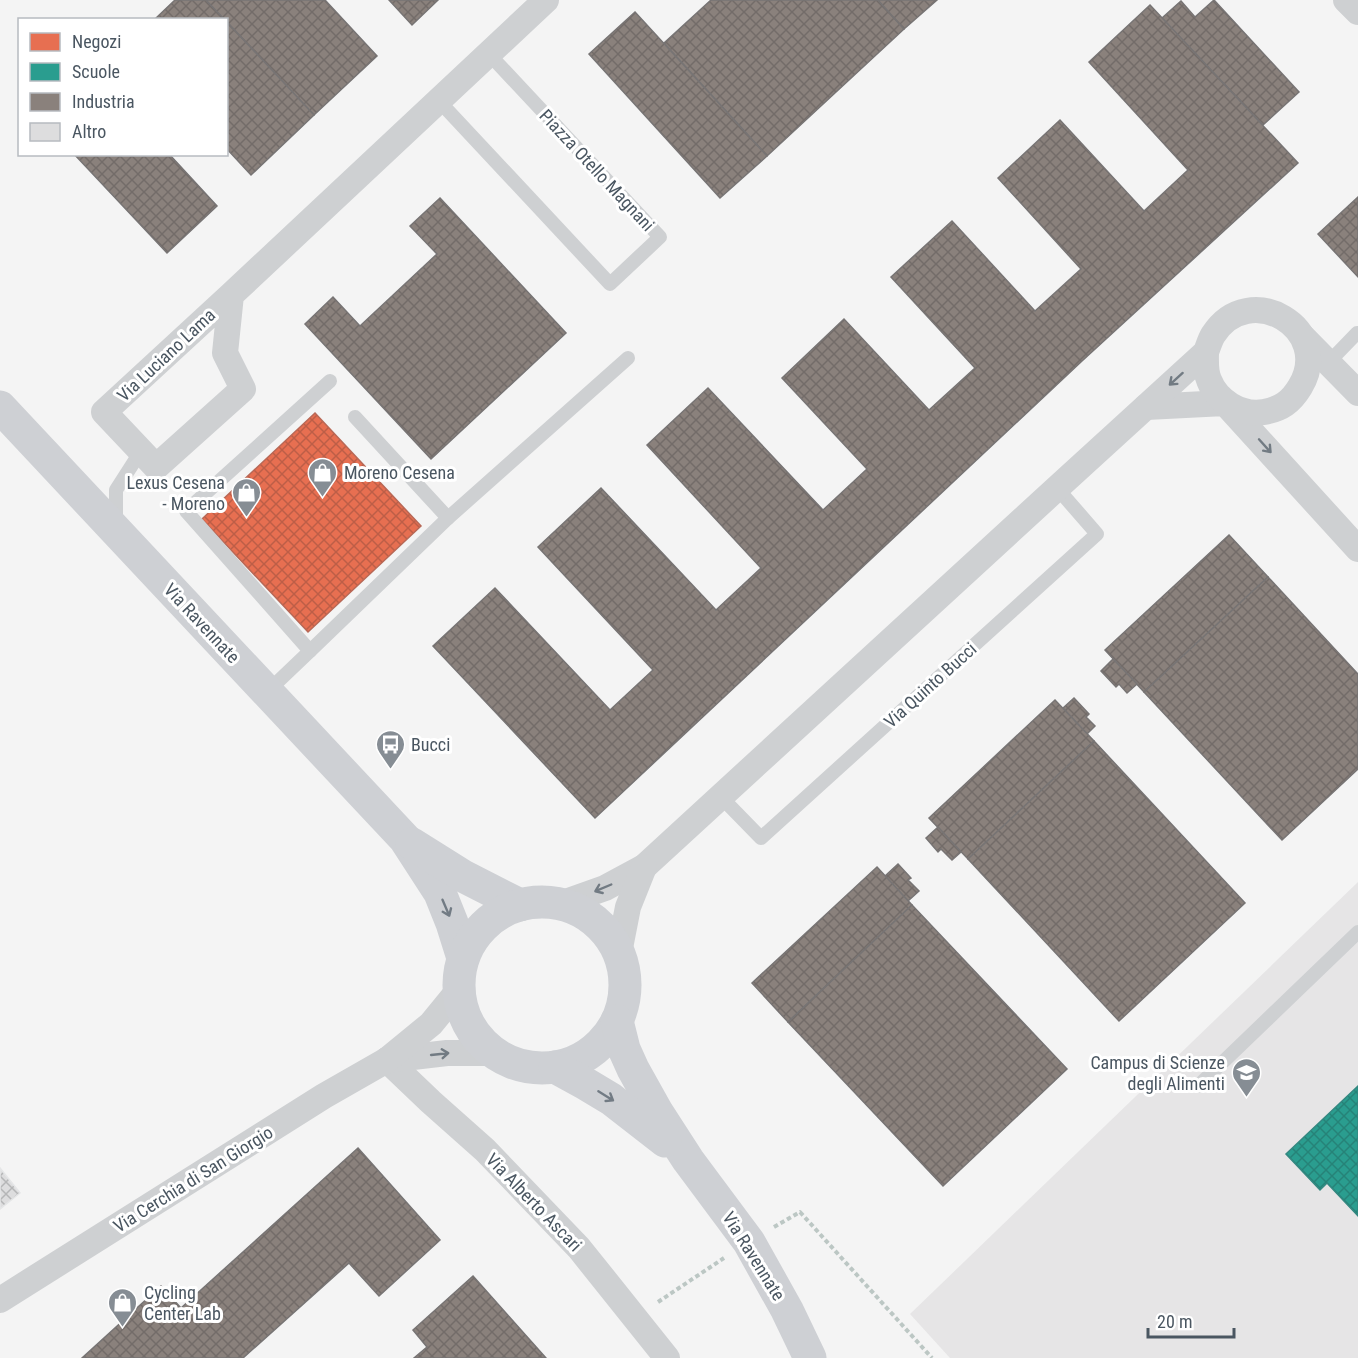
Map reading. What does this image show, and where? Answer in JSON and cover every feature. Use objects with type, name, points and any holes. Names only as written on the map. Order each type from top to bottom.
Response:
[{"type":"main road","name":"Via Ravennate","points":[[0,407],[405,839],[440,893],[463,958]]},
{"type":"main road","name":"Via Ravennate","points":[[405,839],[463,876],[520,904]]},
{"type":"main road","points":[[540,902],[560,904],[579,910],[595,921],[609,936],[619,953],[624,975],[624,999],[616,1021],[601,1043],[580,1059],[555,1068],[533,1068],[512,1063],[493,1053],[476,1036],[464,1015],[458,991],[459,974],[463,958],[472,940],[485,924],[502,912],[520,904],[540,902]]},
{"type":"main road","name":"Via Ravennate","points":[[616,1021],[633,1070],[657,1112],[688,1160],[749,1242],[787,1310],[810,1358]]},
{"type":"main road","name":"Via Ravennate","points":[[555,1068],[586,1083],[611,1099],[688,1160]]},
{"type":"street","name":"Via Luciano Lama","points":[[231,296],[225,353],[243,388],[156,467],[104,412],[546,0]]},
{"type":"street","points":[[1346,0],[1358,12]]},
{"type":"street","points":[[1358,393],[1291,322],[1277,314],[1260,310],[1243,311],[1225,321],[1212,336],[1206,352],[1208,379],[1215,392],[1358,549]]},
{"type":"street","points":[[1146,406],[1225,403],[1239,410],[1257,413],[1277,409],[1294,397],[1307,376],[1309,359],[1303,337]]},
{"type":"street","points":[[560,904],[606,888],[644,867],[1206,352]]},
{"type":"street","points":[[619,953],[628,906],[644,867]]},
{"type":"street","name":"Via Cerchia di San Giorgio","points":[[0,1300],[314,1102],[387,1060],[431,1024],[458,991]]},
{"type":"street","name":"Via Cerchia di San Giorgio","points":[[387,1060],[447,1053],[493,1053]]},
{"type":"street","name":"Via Alberto Ascari","points":[[387,1060],[430,1102],[485,1150],[579,1248],[667,1358]]},
{"type":"lane","name":"Piazza Otello Magnani","points":[[439,101],[610,284],[660,237],[489,54]]},
{"type":"lane","points":[[1328,363],[1357,333],[1358,335]]},
{"type":"lane","points":[[267,692],[448,518],[628,358]]},
{"type":"lane","points":[[310,651],[186,511],[330,381]]},
{"type":"lane","points":[[355,417],[448,518]]},
{"type":"lane","points":[[116,531],[116,490],[141,451]]},
{"type":"lane","name":"Via Quinto Bucci","points":[[721,797],[761,838],[1097,534],[1057,488]]},
{"type":"lane","points":[[1198,1086],[1358,932]]},
{"type":"shaded area","name":"Campus di Scienze degli Alimenti","points":[[1358,882],[1358,1358],[950,1358],[910,1314]]},
{"type":"building: Negozi","points":[[315,413],[421,526],[308,632],[202,519]]},
{"type":"building: Scuole","points":[[1358,1086],[1358,1216],[1327,1183],[1320,1190],[1286,1154]]},
{"type":"building: Industria","points":[[175,0],[206,0],[223,18],[156,18]]},
{"type":"building: Industria","points":[[206,0],[325,0],[377,56],[314,115],[228,23],[228,18],[223,18]]},
{"type":"building: Industria","points":[[389,0],[438,0],[412,25]]},
{"type":"building: Industria","points":[[711,0],[878,0],[904,29],[767,156],[664,43]]},
{"type":"building: Industria","points":[[878,0],[937,0],[904,29]]},
{"type":"building: Industria","points":[[1214,0],[1299,92],[1263,125],[1162,18],[1181,1],[1195,17]]},
{"type":"building: Industria","points":[[1150,5],[1298,163],[1082,361],[595,818],[433,646],[495,588],[610,710],[653,670],[538,547],[601,488],[716,610],[761,568],[647,445],[708,388],[823,510],[867,469],[782,378],[844,319],[929,410],[975,368],[891,277],[952,221],[1035,311],[1081,269],[998,178],[1060,120],[1144,211],[1188,170],[1089,62]]},
{"type":"building: Industria","points":[[635,12],[767,156],[720,198],[589,54]]},
{"type":"building: Industria","points":[[228,23],[314,115],[251,175],[228,150]]},
{"type":"building: Industria","points":[[76,156],[171,156],[217,206],[167,253]]},
{"type":"building: Industria","points":[[1358,197],[1358,277],[1318,234]]},
{"type":"building: Industria","points":[[440,198],[566,333],[431,459],[305,324],[333,297],[360,326],[437,254],[410,226]]},
{"type":"building: Industria","points":[[1229,535],[1268,577],[1144,692],[1105,650]]},
{"type":"building: Industria","points":[[1268,577],[1358,674],[1358,769],[1282,840],[1144,692]]},
{"type":"building: Industria","points":[[1113,659],[1137,684],[1127,693],[1119,684],[1116,687],[1101,671]]},
{"type":"building: Industria","points":[[1074,698],[1089,714],[1086,717],[1095,726],[1087,734],[1063,708]]},
{"type":"building: Industria","points":[[1055,700],[1094,741],[968,859],[929,818]]},
{"type":"building: Industria","points":[[1094,741],[1245,903],[1119,1021],[968,859]]},
{"type":"building: Industria","points":[[938,827],[961,852],[952,860],[941,849],[938,852],[926,838]]},
{"type":"building: Industria","points":[[898,864],[911,878],[908,880],[919,891],[908,901],[885,876]]},
{"type":"building: Industria","points":[[877,867],[912,905],[788,1022],[752,983]]},
{"type":"building: Industria","points":[[912,905],[1067,1069],[943,1186],[788,1022]]},
{"type":"building: Industria","points":[[358,1148],[440,1240],[379,1296],[349,1263],[243,1358],[82,1358],[161,1286],[181,1308]]},
{"type":"building: Industria","points":[[473,1276],[546,1358],[414,1358],[427,1347],[413,1330]]},
{"type":"building: Altro","points":[[0,1168],[20,1193],[0,1209]]},
{"type":"place","name":"Moreno Cesena","points":[[323,498]]},
{"type":"place","name":"Lexus Cesena - Moreno","points":[[246,518]]},
{"type":"place","name":"Bucci","points":[[390,770]]},
{"type":"place","name":"Campus di Scienze degli Alimenti","points":[[1246,1098]]},
{"type":"place","name":"Cycling Center Lab","points":[[123,1328]]}]
